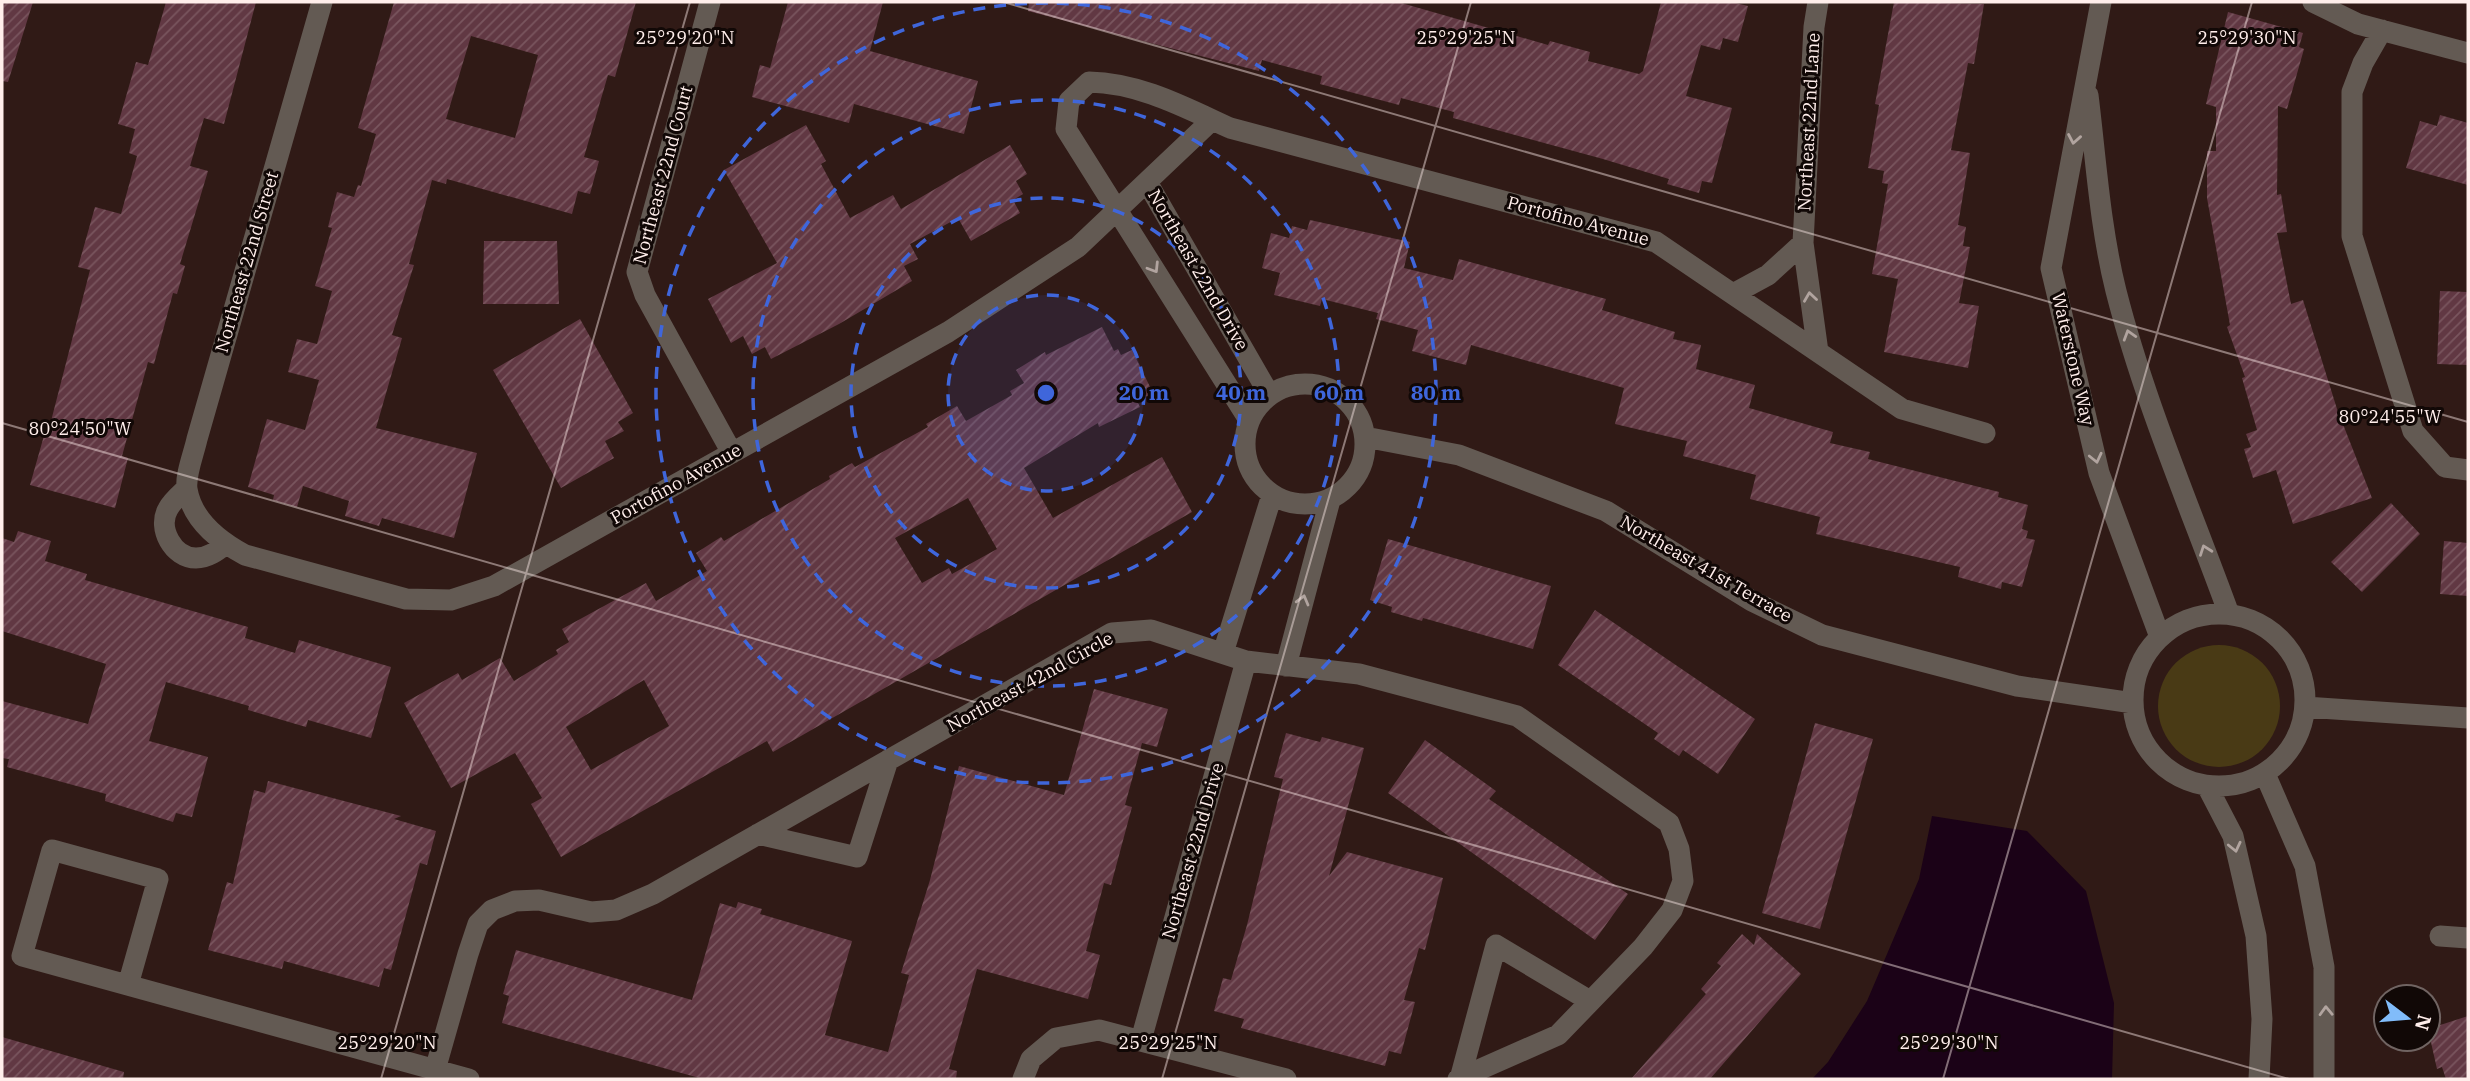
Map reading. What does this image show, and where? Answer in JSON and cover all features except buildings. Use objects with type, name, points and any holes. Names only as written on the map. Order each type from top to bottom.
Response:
[{"type":"street","name":"Northeast 22nd Street","points":[[187,488],[197,439],[322,2]]},
{"type":"street","name":"Northeast 22nd Court","points":[[710,2],[637,272],[645,295],[732,453]]},
{"type":"street","name":"Northeast 22nd Lane","points":[[1818,2],[1814,26],[1803,243],[1818,352]]},
{"type":"street","name":"Waterstone Way","points":[[2101,2],[2052,268],[2099,472],[2160,638]]},
{"type":"street","points":[[2313,2],[2358,24],[2468,53]]},
{"type":"street","points":[[2382,30],[2363,62],[2352,92],[2352,236],[2413,431],[2445,467],[2468,470]]},
{"type":"street","name":"Waterstone Way","points":[[2086,72],[2104,226],[2116,290],[2141,374],[2229,614]]},
{"type":"street","name":"Portofino Avenue","points":[[1118,211],[1066,129],[1069,101],[1089,82],[1120,83],[1243,131],[1656,242],[1902,409],[1985,433]]},
{"type":"street","name":"Portofino Avenue","points":[[187,488],[201,523],[244,555],[406,599],[452,600],[494,586],[948,332],[1078,247],[1212,120]]},
{"type":"street","name":"Northeast 22nd Drive","points":[[1147,182],[1269,394]]},
{"type":"street","name":"Northeast 22nd Drive","points":[[1118,211],[1249,420]]},
{"type":"street","points":[[1733,294],[1768,275],[1803,243]]},
{"type":"street","points":[[1303,383],[1321,385],[1351,404],[1361,420],[1365,437],[1364,456],[1357,474],[1346,489],[1330,500],[1310,505],[1290,503],[1272,495],[1259,484],[1245,453],[1245,436],[1249,420],[1269,394],[1286,386],[1303,383]]},
{"type":"street","name":"Northeast 41st Terrace","points":[[1365,437],[1459,455],[1606,511],[1752,601],[1822,635],[2017,686],[2133,703]]},
{"type":"street","points":[[187,488],[168,508],[164,523],[167,537],[182,554],[195,558],[211,555],[226,544]]},
{"type":"street","points":[[1223,653],[1272,495]]},
{"type":"street","points":[[1286,666],[1330,500]]},
{"type":"street","points":[[2204,614],[2229,614],[2254,621],[2277,635],[2293,655],[2303,680],[2305,707],[2299,733],[2285,756],[2264,774],[2236,784],[2207,786],[2178,776],[2154,758],[2139,732],[2133,703],[2139,667],[2160,638],[2180,623],[2204,614]]},
{"type":"street","name":"Northeast 42nd Circle","points":[[435,1070],[478,924],[492,910],[515,901],[539,900],[591,912],[616,910],[653,894],[1112,633],[1151,630],[1246,661],[1359,674],[1517,716],[1669,823],[1679,849],[1683,881],[1672,910],[1643,947],[1558,1035],[1459,1079]]},
{"type":"street","name":"Northeast 22nd Drive","points":[[1140,1040],[1246,661]]},
{"type":"street","points":[[2305,707],[2468,718]]},
{"type":"street","points":[[758,834],[857,857],[888,760]]},
{"type":"street","points":[[2264,774],[2305,866],[2322,955],[2326,1041],[2324,1079]]},
{"type":"street","points":[[2207,786],[2233,835],[2256,936],[2262,1019],[2259,1079]]},
{"type":"street","points":[[128,985],[158,878],[52,850],[22,956],[469,1079]]},
{"type":"street","points":[[2440,936],[2468,938]]},
{"type":"street","points":[[1459,1079],[1496,945],[1590,1001]]},
{"type":"street","points":[[1023,1079],[1031,1059],[1056,1038],[1099,1030],[1286,1079]]},
{"type":"shaded area","points":[[2219,645],[2242,649],[2262,663],[2276,683],[2280,706],[2276,729],[2262,749],[2242,763],[2219,767],[2196,763],[2176,749],[2162,729],[2158,706],[2162,683],[2176,663],[2196,649]]},
{"type":"shaded area","points":[[1932,816],[2027,831],[2086,891],[2114,1003],[2112,1079],[1812,1079],[1828,1062],[1867,1001],[1919,879]]}]
